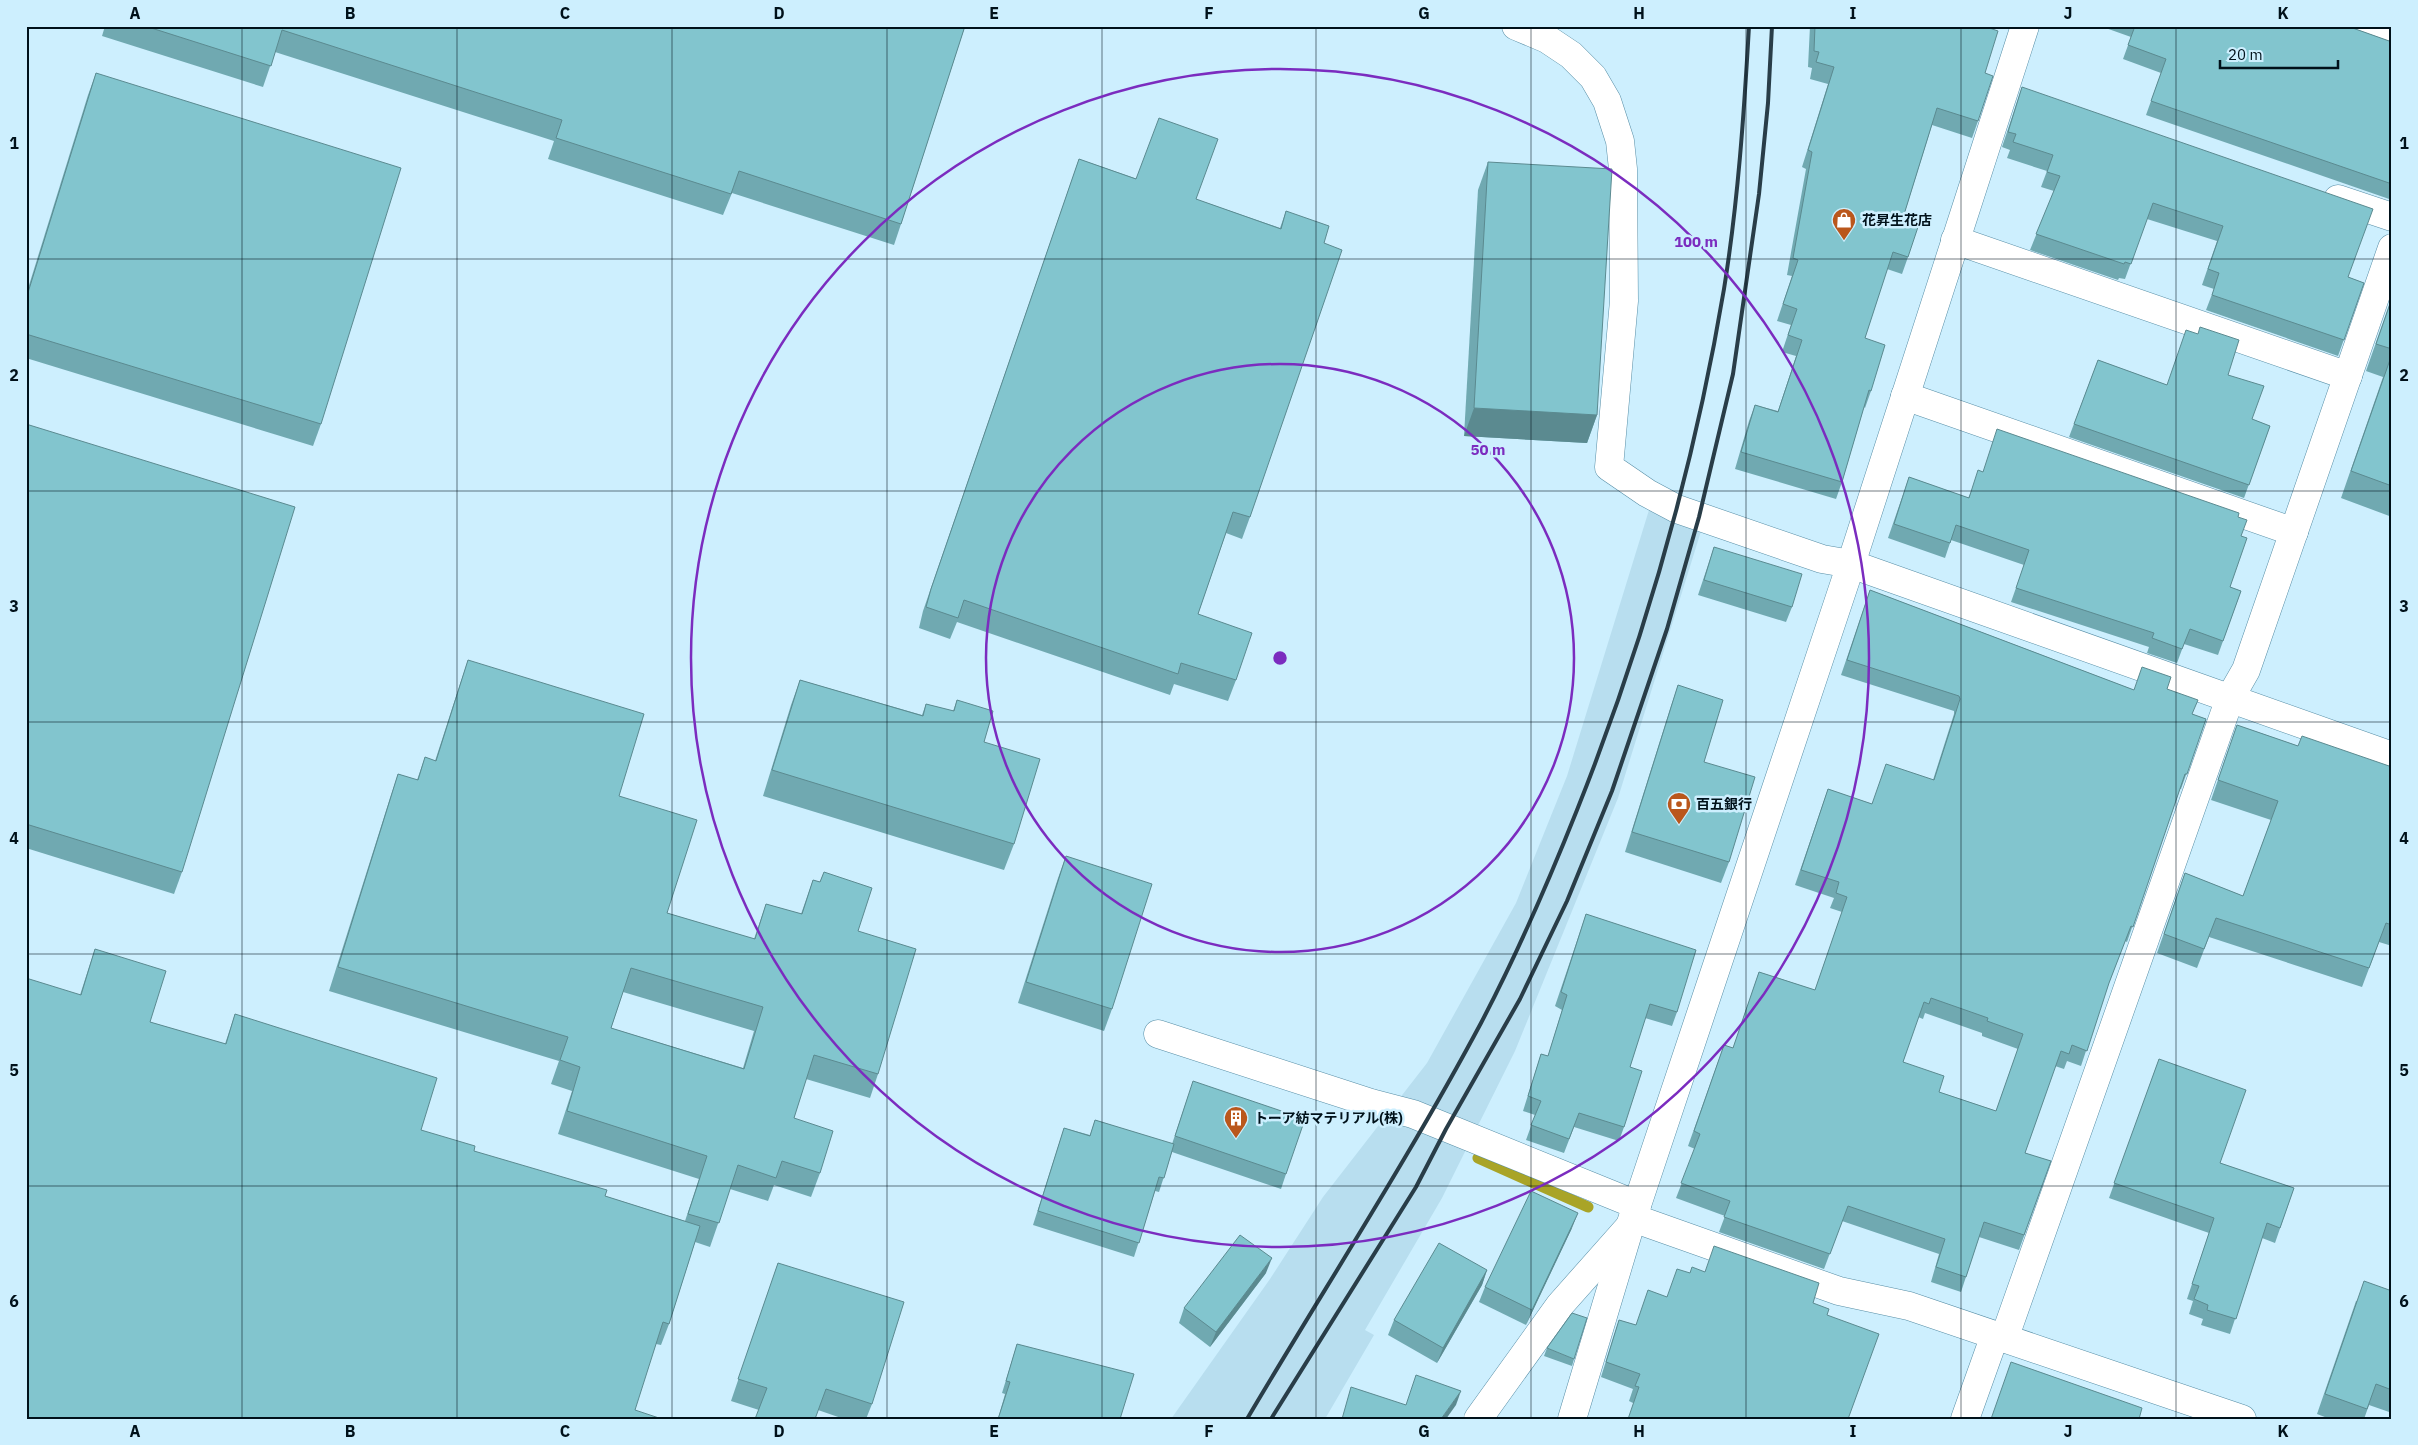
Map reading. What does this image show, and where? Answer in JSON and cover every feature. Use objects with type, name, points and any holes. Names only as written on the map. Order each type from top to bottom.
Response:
[{"type":"street","points":[[1516,26],[1555,44],[1571,55],[1593,77],[1607,101],[1620,141],[1623,169],[1624,301],[1609,467],[1647,493],[1677,509],[1822,559],[1851,564],[2392,756]]},
{"type":"street","points":[[1572,1419],[1633,1216],[1851,564],[2025,26]]},
{"type":"street","points":[[2349,26],[2392,41]]},
{"type":"street","points":[[2006,83],[2035,92]]},
{"type":"street","points":[[2317,191],[2392,217]]},
{"type":"street","points":[[1955,240],[2348,376]]},
{"type":"street","points":[[1966,1419],[1999,1337],[2230,698],[2246,670],[2392,248]]},
{"type":"street","points":[[1905,396],[2294,532]]},
{"type":"street","points":[[1158,1034],[1372,1103],[1413,1114],[1633,1216],[1839,1291],[1909,1306],[2242,1419]]},
{"type":"street","points":[[1478,1419],[1560,1305],[1633,1216]]},
{"type":"shaded area","points":[[1649,510],[1702,528],[1618,798],[1515,1051],[1442,1198],[1365,1330],[1374,1335],[1325,1419],[1171,1419],[1270,1279],[1323,1197],[1427,1063],[1516,903],[1567,776]]},
{"type":"building","points":[[145,26],[965,26],[901,224],[739,171],[731,194],[556,138],[562,120],[282,30],[271,66]]},
{"type":"building","points":[[1815,26],[1984,26],[1998,31],[1985,73],[1993,76],[1978,121],[1937,108],[1902,221],[1918,227],[1908,257],[1893,252],[1865,338],[1885,345],[1871,391],[1869,390],[1842,482],[1741,452],[1755,405],[1778,412],[1802,340],[1788,335],[1797,309],[1783,304],[1798,260],[1793,258],[1812,152],[1808,150],[1834,67],[1816,62],[1819,52],[1814,51]]},
{"type":"building","points":[[2135,26],[2347,26],[2392,42],[2392,184],[2151,101],[2166,59],[2128,45]]},
{"type":"building","points":[[96,73],[401,168],[321,424],[26,334],[26,299]]},
{"type":"building","points":[[2022,87],[2373,209],[2348,277],[2364,283],[2344,340],[2212,295],[2219,273],[2208,269],[2223,226],[2153,203],[2131,264],[2125,262],[2124,264],[2036,234],[2060,176],[2047,172],[2053,155],[2013,142],[2016,134],[2008,132]]},
{"type":"building","points":[[1159,118],[1218,139],[1196,199],[1281,229],[1286,211],[1329,226],[1324,243],[1342,250],[1250,517],[1233,512],[1198,614],[1252,633],[1236,680],[1181,663],[1178,674],[964,600],[958,618],[926,607],[1079,159],[1136,179]]},
{"type":"building","points":[[1488,162],[1612,169],[1597,415],[1474,408]]},
{"type":"building","points":[[2392,298],[2392,349],[2376,344]]},
{"type":"building","points":[[2200,327],[2239,340],[2228,375],[2264,386],[2252,419],[2270,426],[2249,485],[2074,424],[2098,360],[2167,385],[2186,330],[2198,334]]},
{"type":"building","points":[[2392,354],[2392,486],[2351,471]]},
{"type":"building","points":[[26,424],[295,507],[182,872],[26,824]]},
{"type":"building","points":[[1997,429],[2239,513],[2238,517],[2247,520],[2241,536],[2247,538],[2230,587],[2241,591],[2223,641],[2190,629],[2182,649],[2152,638],[2154,633],[2016,588],[2029,550],[1956,525],[1950,543],[1894,524],[1909,477],[1969,498],[1978,470],[1983,472]]},
{"type":"building","points":[[1714,547],[1802,574],[1792,607],[1704,580]]},
{"type":"building","points":[[1870,590],[2134,690],[2142,667],[2171,677],[2167,689],[2198,700],[2192,714],[2206,719],[2187,774],[2185,774],[2133,927],[2131,926],[2109,983],[2087,1051],[2072,1045],[2069,1054],[2061,1051],[2025,1153],[2051,1161],[2024,1235],[1984,1222],[1966,1277],[1936,1267],[1945,1239],[1848,1206],[1830,1254],[1724,1217],[1730,1201],[1681,1183],[1700,1134],[1694,1131],[1724,1045],[1733,1048],[1759,972],[1815,990],[1847,897],[1836,893],[1839,882],[1801,870],[1828,789],[1872,804],[1886,764],[1934,780],[1960,699],[1959,696],[1847,660]],"holes":[[[1931,998],[1988,1018],[1987,1021],[2023,1034],[1996,1111],[1939,1092],[1944,1076],[1903,1062],[1924,1002],[1929,1004]]]},
{"type":"building","points":[[468,660],[644,714],[619,796],[697,820],[667,913],[755,939],[766,904],[802,914],[813,880],[820,882],[824,872],[872,888],[858,931],[916,949],[878,1074],[814,1055],[794,1118],[833,1131],[820,1173],[782,1161],[776,1178],[738,1165],[719,1223],[688,1214],[707,1156],[567,1111],[580,1067],[560,1060],[568,1037],[338,967],[398,774],[418,780],[425,757],[436,761]],"holes":[[[631,968],[763,1007],[744,1069],[611,1028]]]},
{"type":"building","points":[[800,680],[923,716],[926,704],[954,711],[957,700],[993,711],[984,742],[1040,759],[1014,844],[772,770]]},
{"type":"building","points":[[1678,685],[1723,700],[1704,762],[1755,777],[1729,862],[1632,832]]},
{"type":"building","points":[[2237,725],[2298,746],[2302,736],[2392,767],[2392,925],[2386,923],[2369,968],[2216,918],[2204,949],[2164,934],[2185,873],[2243,896],[2278,801],[2218,780]]},
{"type":"building","points":[[1066,856],[1152,884],[1112,1009],[1026,982]]},
{"type":"building","points":[[1586,914],[1696,950],[1677,1012],[1650,1004],[1630,1067],[1642,1071],[1624,1127],[1579,1113],[1569,1139],[1531,1125],[1541,1101],[1528,1096],[1541,1054],[1548,1056],[1567,995],[1561,992]]},
{"type":"building","points":[[95,949],[166,971],[150,1022],[226,1044],[235,1014],[437,1078],[421,1130],[475,1146],[474,1151],[607,1190],[605,1196],[700,1226],[669,1324],[663,1322],[635,1410],[662,1419],[26,1419],[26,978],[81,995]]},
{"type":"building","points":[[2159,1059],[2246,1090],[2220,1163],[2294,1188],[2280,1228],[2267,1223],[2236,1319],[2207,1310],[2208,1305],[2194,1299],[2199,1286],[2192,1284],[2214,1218],[2114,1183]]},
{"type":"building","name":"トーア紡マテリアル(株)","points":[[1193,1081],[1305,1119],[1286,1174],[1175,1136]]},
{"type":"building","points":[[1095,1120],[1174,1144],[1164,1178],[1159,1177],[1139,1243],[1038,1211],[1064,1128],[1090,1136]]},
{"type":"building","points":[[1531,1191],[1578,1213],[1532,1310],[1485,1287]]},
{"type":"building","points":[[1240,1235],[1272,1258],[1216,1332],[1184,1308]]},
{"type":"building","points":[[1439,1243],[1487,1270],[1443,1348],[1394,1320]]},
{"type":"building","points":[[1714,1246],[1819,1283],[1813,1303],[1829,1309],[1827,1315],[1879,1334],[1848,1419],[1628,1419],[1639,1387],[1635,1386],[1640,1374],[1606,1362],[1619,1320],[1636,1325],[1648,1290],[1667,1297],[1677,1269],[1690,1273],[1692,1267],[1705,1272]]},
{"type":"building","points":[[778,1263],[904,1302],[872,1404],[826,1389],[815,1419],[755,1419],[767,1388],[738,1379]]},
{"type":"building","points":[[2364,1281],[2392,1291],[2392,1390],[2376,1384],[2367,1409],[2325,1394]]},
{"type":"building","points":[[1572,1313],[1587,1318],[1574,1359],[1547,1348]]},
{"type":"building","points":[[1017,1344],[1134,1374],[1120,1419],[998,1419],[1010,1382],[1006,1381]]},
{"type":"building","points":[[2011,1362],[2142,1408],[2139,1419],[1991,1419]]},
{"type":"building","points":[[1416,1375],[1461,1391],[1441,1419],[1342,1419],[1351,1387],[1406,1405]]},
{"type":"waterway","points":[[1478,1158],[1588,1207]]},
{"type":"railway","points":[[1247,1419],[1396,1173],[1481,1023],[1520,945],[1577,810],[1601,747],[1624,683],[1664,553],[1682,488],[1712,356],[1724,289],[1737,191],[1749,26]]},
{"type":"railway","points":[[1271,1419],[1416,1187],[1446,1129],[1520,999],[1567,901],[1612,791],[1667,629],[1699,517],[1733,374],[1759,194],[1768,103],[1772,26]]},
{"type":"place","name":"花昇生花店","points":[[1844,241]]},
{"type":"place","name":"百五銀行","points":[[1679,825]]},
{"type":"place","name":"トーア紡マテリアル(株)","points":[[1236,1139]]}]
